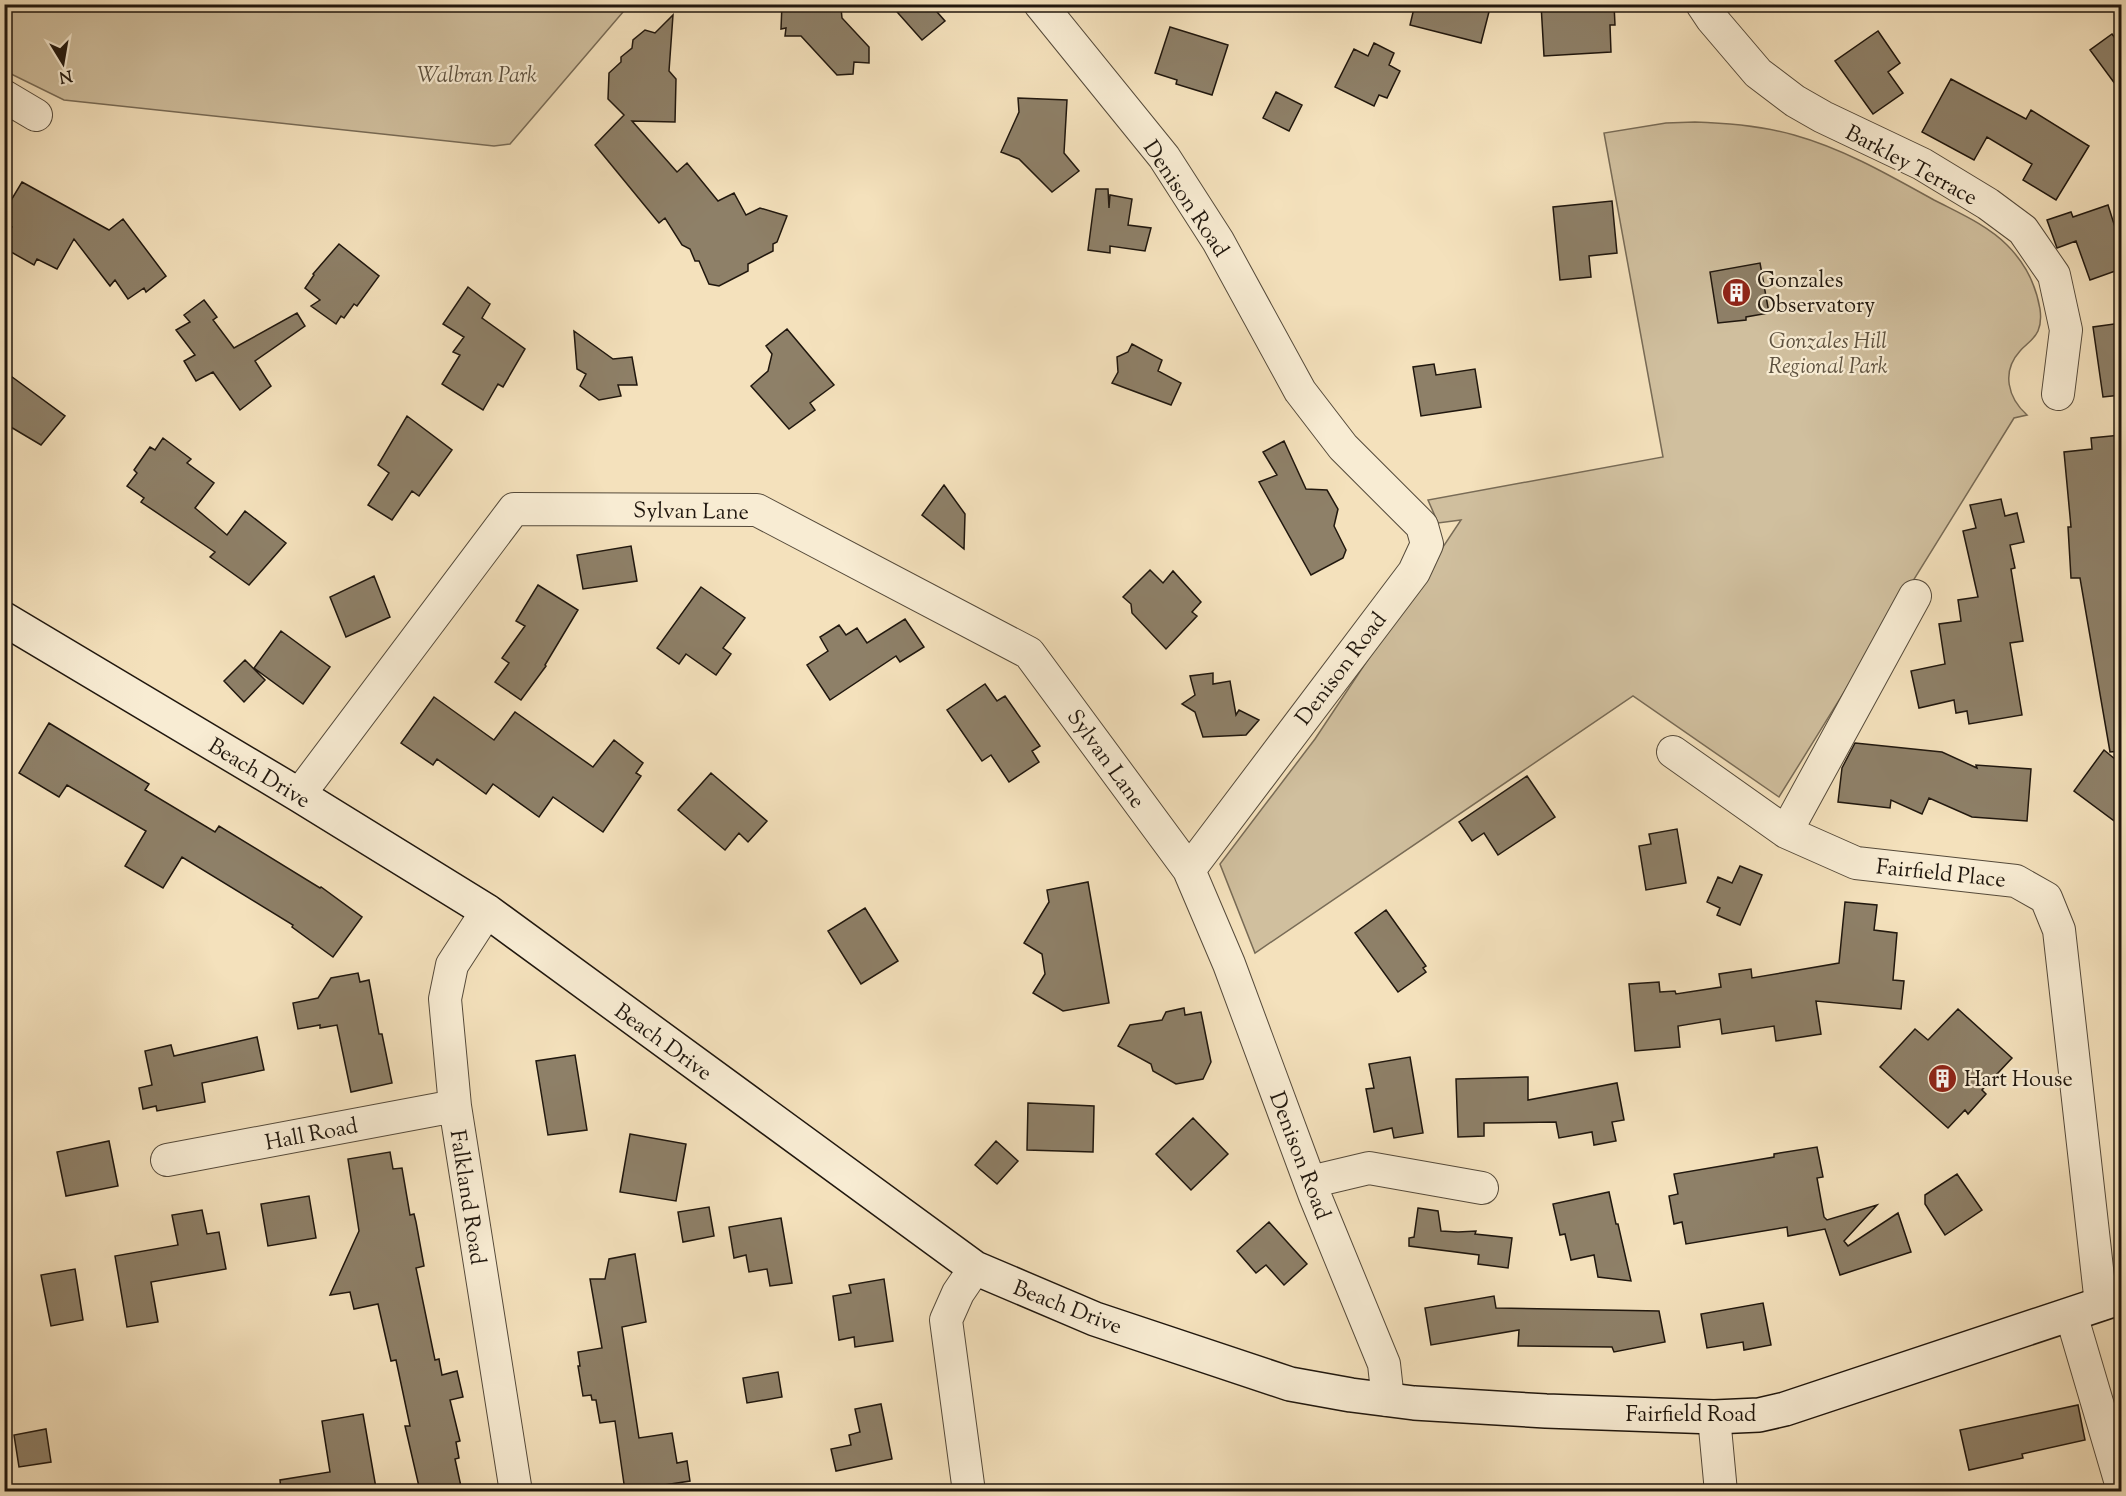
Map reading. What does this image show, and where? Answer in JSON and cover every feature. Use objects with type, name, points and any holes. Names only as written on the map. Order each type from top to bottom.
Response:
[{"type":"street","name":"Denison Road","points":[[1040,4],[1164,157],[1218,240],[1300,391],[1343,447],[1422,526],[1426,544],[1414,572],[1190,870],[1229,964],[1310,1182],[1384,1364],[1388,1400]]},
{"type":"street","name":"Barkley Terrace","points":[[1702,4],[1758,73],[1795,101],[1822,117],[1922,164],[1988,204],[2023,230],[2054,275],[2066,330],[2058,394]]},
{"type":"street","points":[[4,96],[36,115]]},
{"type":"street","name":"Sylvan Lane","points":[[299,795],[514,509],[757,510],[1029,653],[1190,870]]},
{"type":"street","points":[[1786,832],[1915,596]]},
{"type":"street","name":"Beach Drive","points":[[4,619],[299,795],[487,911],[975,1268],[1095,1319],[1290,1384],[1351,1395]]},
{"type":"street","name":"Fairfield Place","points":[[1672,752],[1786,832],[1856,863],[2016,881],[2046,898],[2059,930],[2111,1301]]},
{"type":"street","name":"Falkland Road","points":[[487,911],[452,964],[445,999],[455,1106],[516,1491]]},
{"type":"street","name":"Hall Road","points":[[167,1160],[455,1106]]},
{"type":"street","points":[[1310,1182],[1369,1168],[1482,1188]]},
{"type":"street","points":[[969,1491],[946,1320],[958,1293],[975,1268]]},
{"type":"street","name":"Fairfield Road","points":[[1351,1395],[1388,1400],[1546,1411],[1714,1418],[1759,1414],[1785,1409],[2111,1301]]},
{"type":"street","points":[[2071,1314],[2121,1487]]},
{"type":"street","points":[[1714,1418],[1721,1491]]},
{"type":"green space","name":"Walbran Park","points":[[7,4],[629,5],[510,144],[494,146],[64,100],[5,71],[4,8]]},
{"type":"green space","name":"Gonzales Hill Regional Park","points":[[1695,122],[1770,129],[1813,141],[1866,163],[1982,225],[1999,238],[2024,266],[2036,291],[2040,309],[2038,331],[2020,351],[2010,367],[2011,393],[2027,415],[2014,418],[1779,797],[1633,696],[1255,953],[1220,864],[1315,739],[1461,520],[1438,523],[1428,500],[1663,457],[1604,133],[1666,123]]},
{"type":"building","points":[[782,4],[829,4],[832,9],[841,8],[842,18],[869,47],[869,63],[854,62],[853,74],[837,75],[801,36],[785,36],[786,28],[781,29]]},
{"type":"building","points":[[890,4],[930,4],[945,21],[922,40]]},
{"type":"building","points":[[1415,4],[1491,4],[1481,43],[1410,25]]},
{"type":"building","points":[[1541,4],[1614,4],[1615,25],[1610,25],[1611,52],[1544,56]]},
{"type":"building","points":[[673,15],[669,71],[676,79],[675,122],[632,121],[677,172],[687,163],[718,201],[734,193],[746,215],[760,208],[787,216],[777,242],[773,244],[773,251],[748,264],[748,271],[719,286],[709,284],[699,261],[695,261],[690,249],[682,245],[665,218],[659,223],[595,145],[624,115],[608,99],[609,73],[621,62],[621,57],[632,48],[633,40],[645,30],[655,33]]},
{"type":"building","points":[[1170,27],[1228,45],[1212,95],[1176,84],[1177,80],[1155,73]]},
{"type":"building","points":[[1878,31],[1900,63],[1888,72],[1903,93],[1873,114],[1835,61]]},
{"type":"building","points":[[2112,34],[2121,46],[2121,92],[2090,50]]},
{"type":"building","points":[[1374,43],[1394,53],[1389,65],[1400,71],[1387,98],[1379,95],[1374,106],[1335,87],[1354,49],[1368,56]]},
{"type":"building","points":[[1951,79],[2026,119],[2031,110],[2089,146],[2056,200],[2023,180],[2032,164],[1987,137],[1974,160],[1922,132]]},
{"type":"building","points":[[1276,92],[1302,105],[1289,131],[1263,118]]},
{"type":"building","points":[[1018,98],[1067,100],[1064,153],[1079,171],[1052,192],[1019,159],[1001,152],[1019,112]]},
{"type":"building","points":[[22,182],[109,230],[123,219],[166,276],[146,292],[144,288],[128,299],[115,280],[110,286],[74,239],[57,269],[37,259],[34,265],[4,248],[4,242],[12,227],[4,224],[4,212]]},
{"type":"building","points":[[1096,189],[1108,189],[1109,208],[1110,195],[1132,199],[1128,225],[1151,228],[1145,251],[1110,246],[1110,253],[1088,250]]},
{"type":"building","points":[[1612,201],[1617,253],[1589,256],[1591,277],[1560,280],[1553,207]]},
{"type":"building","points":[[2108,205],[2121,246],[2121,269],[2090,280],[2076,241],[2057,248],[2047,220],[2071,212],[2073,217]]},
{"type":"building","points":[[339,244],[379,276],[357,306],[354,304],[344,318],[341,316],[336,324],[311,306],[320,300],[305,288],[313,274]]},
{"type":"building","name":"Gonzales Observatory","points":[[1760,263],[1769,313],[1746,317],[1746,320],[1718,323],[1710,272]]},
{"type":"building","points":[[468,287],[490,304],[482,318],[525,349],[503,387],[498,384],[483,410],[442,384],[460,355],[453,352],[464,337],[443,324]]},
{"type":"building","points":[[204,300],[217,317],[213,320],[234,348],[297,313],[305,326],[255,361],[271,386],[240,410],[213,372],[196,381],[184,361],[195,355],[176,330],[190,322],[184,315]]},
{"type":"building","points":[[2121,323],[2121,395],[2103,397],[2093,327]]},
{"type":"building","points":[[787,329],[834,385],[810,403],[815,410],[789,429],[751,386],[768,371],[772,354],[766,346]]},
{"type":"building","points":[[574,331],[613,359],[632,357],[637,385],[618,385],[621,396],[599,400],[580,386],[586,374],[577,369]]},
{"type":"building","points":[[1132,344],[1162,360],[1158,371],[1181,383],[1171,405],[1112,383],[1118,372],[1117,357],[1128,352]]},
{"type":"building","points":[[1434,364],[1436,375],[1475,369],[1481,407],[1421,416],[1413,367]]},
{"type":"building","points":[[4,371],[65,416],[41,445],[4,423]]},
{"type":"building","points":[[407,416],[452,450],[419,496],[412,491],[392,520],[368,505],[389,473],[378,465]]},
{"type":"building","points":[[2121,435],[2121,751],[2110,752],[2080,578],[2071,578],[2068,527],[2071,527],[2064,452],[2092,449],[2091,438]]},
{"type":"building","points":[[163,438],[191,459],[187,463],[214,483],[195,508],[227,535],[245,511],[286,543],[249,585],[210,557],[215,552],[141,502],[144,498],[127,486],[137,473],[134,470],[150,447],[155,450]]},
{"type":"building","points":[[1284,441],[1306,489],[1327,490],[1338,509],[1334,526],[1346,550],[1343,558],[1311,575],[1259,482],[1277,475],[1263,452]]},
{"type":"building","points":[[944,485],[965,514],[964,549],[922,515]]},
{"type":"building","points":[[2001,499],[2005,516],[2017,513],[2024,542],[2010,545],[2015,568],[2011,569],[2023,641],[2010,643],[2022,715],[1969,724],[1967,711],[1956,713],[1954,700],[1919,708],[1911,671],[1945,664],[1939,624],[1961,621],[1958,600],[1978,597],[1963,531],[1976,528],[1970,505]]},
{"type":"building","points":[[631,546],[637,581],[583,589],[577,555]]},
{"type":"building","points":[[1150,570],[1163,583],[1173,571],[1201,602],[1192,612],[1197,616],[1166,649],[1132,613],[1131,604],[1123,597]]},
{"type":"building","points":[[374,576],[390,617],[346,637],[330,597]]},
{"type":"building","points":[[538,585],[578,610],[546,666],[521,700],[495,682],[509,663],[502,658],[525,626],[516,621]]},
{"type":"building","points":[[701,587],[745,618],[723,648],[731,654],[716,675],[686,654],[679,664],[657,648]]},
{"type":"building","points":[[905,619],[924,647],[900,662],[896,656],[830,700],[807,665],[828,651],[820,637],[839,625],[846,635],[857,628],[867,643]]},
{"type":"building","points":[[281,631],[330,667],[303,704],[254,668]]},
{"type":"building","points":[[245,660],[265,680],[244,702],[224,681]]},
{"type":"building","points":[[1213,673],[1213,684],[1230,681],[1236,715],[1239,710],[1259,720],[1246,735],[1203,737],[1195,712],[1182,704],[1195,695],[1190,676]]},
{"type":"building","points":[[985,684],[997,701],[1005,696],[1040,746],[1032,751],[1039,762],[1009,782],[991,755],[982,761],[947,710]]},
{"type":"building","points":[[434,697],[494,740],[515,712],[593,767],[614,740],[643,763],[636,773],[641,776],[603,832],[553,797],[539,817],[493,784],[486,794],[437,759],[433,765],[401,743]]},
{"type":"building","points":[[49,723],[149,784],[145,790],[215,832],[219,826],[321,887],[362,917],[333,957],[292,927],[293,925],[182,857],[163,888],[125,866],[146,831],[67,785],[59,797],[19,773]]},
{"type":"building","points":[[1855,743],[1942,752],[1977,768],[1976,765],[2031,769],[2027,821],[1972,817],[1929,798],[1922,814],[1891,800],[1890,808],[1838,802],[1842,768]]},
{"type":"building","points":[[2104,750],[2121,764],[2121,826],[2074,791]]},
{"type":"building","points":[[711,773],[767,821],[748,842],[739,833],[725,850],[678,810]]},
{"type":"building","points":[[1527,776],[1555,817],[1498,855],[1484,833],[1472,841],[1459,822]]},
{"type":"building","points":[[1677,829],[1686,883],[1646,890],[1639,846],[1651,844],[1649,834]]},
{"type":"building","points":[[1740,866],[1762,875],[1740,925],[1717,915],[1720,908],[1707,902],[1718,877],[1732,883]]},
{"type":"building","points":[[1088,882],[1109,1003],[1063,1011],[1033,993],[1045,974],[1042,954],[1024,943],[1049,902],[1047,890]]},
{"type":"building","points":[[1845,902],[1877,905],[1874,930],[1897,933],[1893,980],[1904,981],[1901,1009],[1816,1001],[1821,1034],[1776,1041],[1774,1026],[1722,1034],[1720,1019],[1678,1026],[1680,1047],[1635,1051],[1629,984],[1659,982],[1660,992],[1675,991],[1676,994],[1721,987],[1719,974],[1751,969],[1752,978],[1839,963]]},
{"type":"building","points":[[865,908],[898,961],[861,984],[828,931]]},
{"type":"building","points":[[1386,910],[1426,966],[1423,968],[1426,972],[1398,992],[1355,933]]},
{"type":"building","points":[[358,973],[360,982],[369,980],[379,1034],[382,1034],[392,1083],[351,1092],[337,1025],[298,1029],[293,1003],[318,998],[331,978]]},
{"type":"building","points":[[1184,1008],[1185,1015],[1201,1012],[1211,1062],[1203,1079],[1176,1084],[1153,1071],[1151,1064],[1118,1046],[1130,1025],[1162,1020],[1166,1012]]},
{"type":"building","name":"Hart House","points":[[1958,1009],[2012,1058],[1982,1090],[1986,1094],[1968,1114],[1965,1110],[1948,1128],[1880,1067],[1915,1029],[1928,1040]]},
{"type":"building","points":[[257,1037],[264,1070],[202,1083],[205,1102],[157,1111],[156,1106],[143,1109],[139,1088],[152,1085],[145,1051],[171,1045],[174,1056]]},
{"type":"building","points":[[575,1055],[587,1130],[548,1135],[536,1061]]},
{"type":"building","points":[[1410,1057],[1423,1133],[1394,1138],[1392,1128],[1374,1132],[1366,1089],[1374,1088],[1369,1064]]},
{"type":"building","points":[[1528,1077],[1528,1100],[1617,1083],[1624,1120],[1612,1122],[1616,1141],[1594,1145],[1592,1132],[1559,1138],[1556,1122],[1484,1123],[1484,1136],[1458,1137],[1456,1079]]},
{"type":"building","points":[[1028,1103],[1094,1106],[1093,1152],[1027,1150]]},
{"type":"building","points":[[1193,1118],[1228,1154],[1191,1190],[1156,1154]]},
{"type":"building","points":[[630,1134],[686,1144],[676,1201],[620,1192]]},
{"type":"building","points":[[109,1141],[118,1186],[66,1196],[57,1152]]},
{"type":"building","points":[[996,1141],[1018,1161],[997,1184],[975,1165]]},
{"type":"building","points":[[1817,1147],[1823,1177],[1817,1178],[1824,1217],[1827,1220],[1877,1205],[1844,1241],[1848,1246],[1898,1213],[1911,1252],[1840,1275],[1825,1229],[1788,1236],[1787,1227],[1686,1244],[1682,1222],[1674,1224],[1669,1196],[1678,1194],[1674,1174],[1774,1157],[1774,1154]]},
{"type":"building","points":[[390,1152],[393,1169],[402,1168],[410,1215],[414,1214],[416,1222],[424,1266],[416,1268],[435,1360],[439,1359],[442,1375],[457,1371],[463,1397],[450,1400],[460,1441],[456,1442],[459,1458],[455,1459],[462,1491],[420,1491],[405,1426],[410,1426],[396,1360],[391,1361],[378,1304],[354,1309],[350,1292],[330,1295],[359,1231],[348,1159]]},
{"type":"building","points":[[1957,1174],[1982,1210],[1945,1235],[1925,1204],[1925,1195]]},
{"type":"building","points":[[1609,1192],[1631,1281],[1598,1277],[1594,1255],[1571,1260],[1565,1234],[1560,1235],[1553,1204]]},
{"type":"building","points":[[309,1196],[316,1238],[268,1246],[261,1204]]},
{"type":"building","points":[[709,1207],[714,1236],[683,1242],[678,1212]]},
{"type":"building","points":[[1418,1208],[1438,1211],[1441,1231],[1476,1231],[1475,1234],[1512,1238],[1508,1268],[1478,1264],[1479,1255],[1409,1246],[1409,1238],[1414,1237]]},
{"type":"building","points":[[202,1210],[207,1234],[219,1232],[226,1269],[151,1282],[158,1322],[127,1327],[115,1256],[178,1245],[172,1215]]},
{"type":"building","points":[[781,1218],[792,1283],[770,1286],[767,1269],[749,1272],[746,1255],[734,1258],[729,1227]]},
{"type":"building","points":[[1269,1222],[1307,1264],[1284,1285],[1266,1265],[1256,1273],[1237,1251]]},
{"type":"building","points":[[635,1254],[646,1322],[622,1327],[639,1438],[672,1433],[677,1463],[687,1461],[690,1481],[625,1491],[615,1421],[600,1423],[596,1400],[592,1400],[591,1395],[583,1396],[578,1352],[602,1348],[590,1279],[605,1279],[609,1259]]},
{"type":"building","points":[[75,1269],[83,1320],[51,1326],[41,1275]]},
{"type":"building","points":[[884,1279],[893,1341],[855,1347],[854,1337],[839,1340],[833,1296],[851,1293],[849,1285]]},
{"type":"building","points":[[1494,1296],[1496,1308],[1659,1311],[1665,1342],[1614,1352],[1612,1347],[1518,1346],[1519,1330],[1431,1345],[1425,1308]]},
{"type":"building","points":[[1763,1303],[1771,1345],[1744,1350],[1743,1342],[1707,1348],[1701,1314]]},
{"type":"building","points":[[778,1372],[782,1397],[747,1403],[743,1378]]},
{"type":"building","points":[[881,1404],[892,1459],[836,1471],[831,1449],[851,1445],[849,1435],[860,1432],[855,1409]]},
{"type":"building","points":[[2078,1405],[2085,1440],[2022,1454],[2023,1458],[1969,1470],[1960,1430]]},
{"type":"building","points":[[363,1414],[376,1488],[357,1491],[281,1491],[280,1480],[330,1472],[322,1421]]},
{"type":"building","points":[[46,1429],[51,1462],[19,1467],[14,1435]]},
{"type":"place","name":"Gonzales Observatory","points":[[1736,292]]},
{"type":"place","name":"Hart House","points":[[1943,1078]]}]
